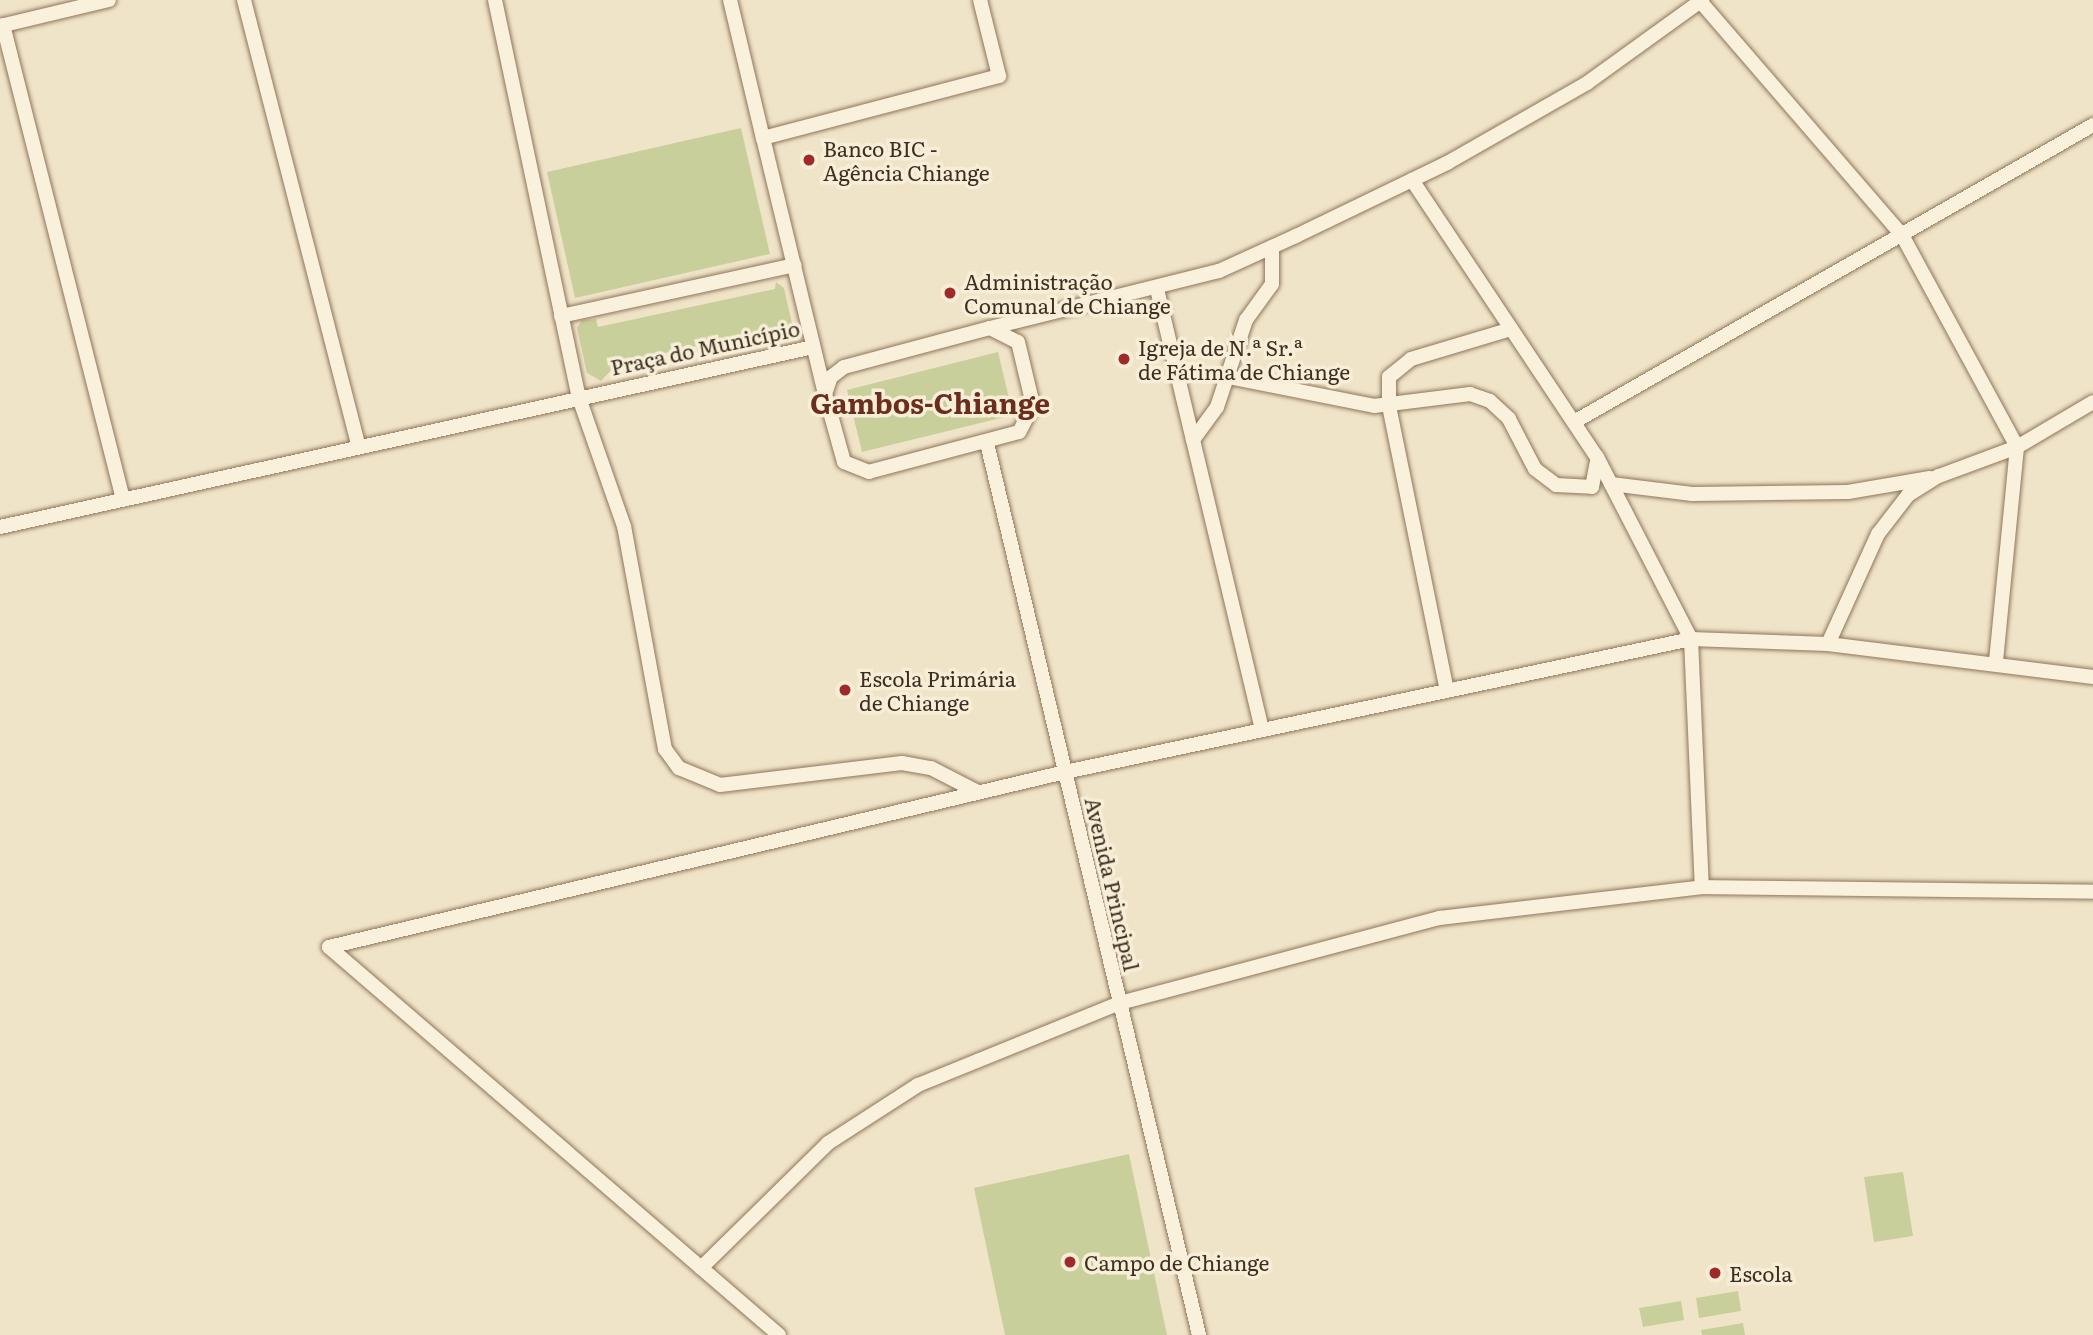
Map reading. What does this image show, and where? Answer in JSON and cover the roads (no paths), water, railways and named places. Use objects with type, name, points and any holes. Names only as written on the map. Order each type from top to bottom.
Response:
[{"type":"street","points":[[109,0],[2,25],[123,499]]},
{"type":"street","points":[[244,0],[358,445]]},
{"type":"street","points":[[495,0],[578,395],[624,526],[657,725],[678,768],[720,785],[902,763],[931,768],[978,793]]},
{"type":"street","name":"Praça do Município","points":[[0,527],[578,395],[813,347],[730,0]]},
{"type":"street","points":[[763,138],[999,76],[980,0]]},
{"type":"street","points":[[825,394],[831,377],[844,367],[990,328],[1157,289],[1272,247],[1412,180],[1587,83],[1701,1],[1902,235],[2017,447],[1996,662]]},
{"type":"street","points":[[1574,422],[2093,125]]},
{"type":"street","points":[[1412,180],[1597,457],[1691,639],[1702,887]]},
{"type":"street","points":[[1193,440],[1228,377],[1237,338],[1272,284],[1272,247]]},
{"type":"street","points":[[561,316],[794,265]]},
{"type":"street","points":[[1157,289],[1262,730]]},
{"type":"street","points":[[813,347],[840,454],[860,472],[987,443],[1019,432],[1033,405],[1018,342],[990,328]]},
{"type":"street","points":[[1447,691],[1389,405],[1389,377],[1397,365],[1511,329]]},
{"type":"street","points":[[1228,377],[1389,405],[1432,395],[1490,401],[1509,419],[1535,469],[1556,485],[1592,487],[1597,457]]},
{"type":"street","points":[[1611,484],[1692,494],[1848,492],[1939,476],[2017,447],[2093,402]]},
{"type":"street","name":"Avenida Principal","points":[[987,443],[1199,1335]]},
{"type":"street","points":[[1828,644],[1878,534],[1908,495],[1939,476]]},
{"type":"street","points":[[779,1335],[329,947],[1065,772],[1691,639],[1828,644],[1996,662],[2093,677]]},
{"type":"street","points":[[701,1268],[828,1143],[918,1085],[1120,1003],[1440,918],[1702,887],[2093,892]]},
{"type":"place","name":"Banco BIC - Agência Chiange","points":[[809,160]]},
{"type":"place","name":"Administração Comunal de Chiange","points":[[950,293]]},
{"type":"place","name":"Igreja de N.ª Sr.ª de Fátima de Chiange","points":[[1124,359]]},
{"type":"place","name":"Escola Primária de Chiange","points":[[845,690]]},
{"type":"place","name":"Campo de Chiange","points":[[1070,1262]]},
{"type":"place","name":"Escola","points":[[1715,1273]]},
{"type":"district","name":"Gambos-Chiange","points":[[930,402]]}]
